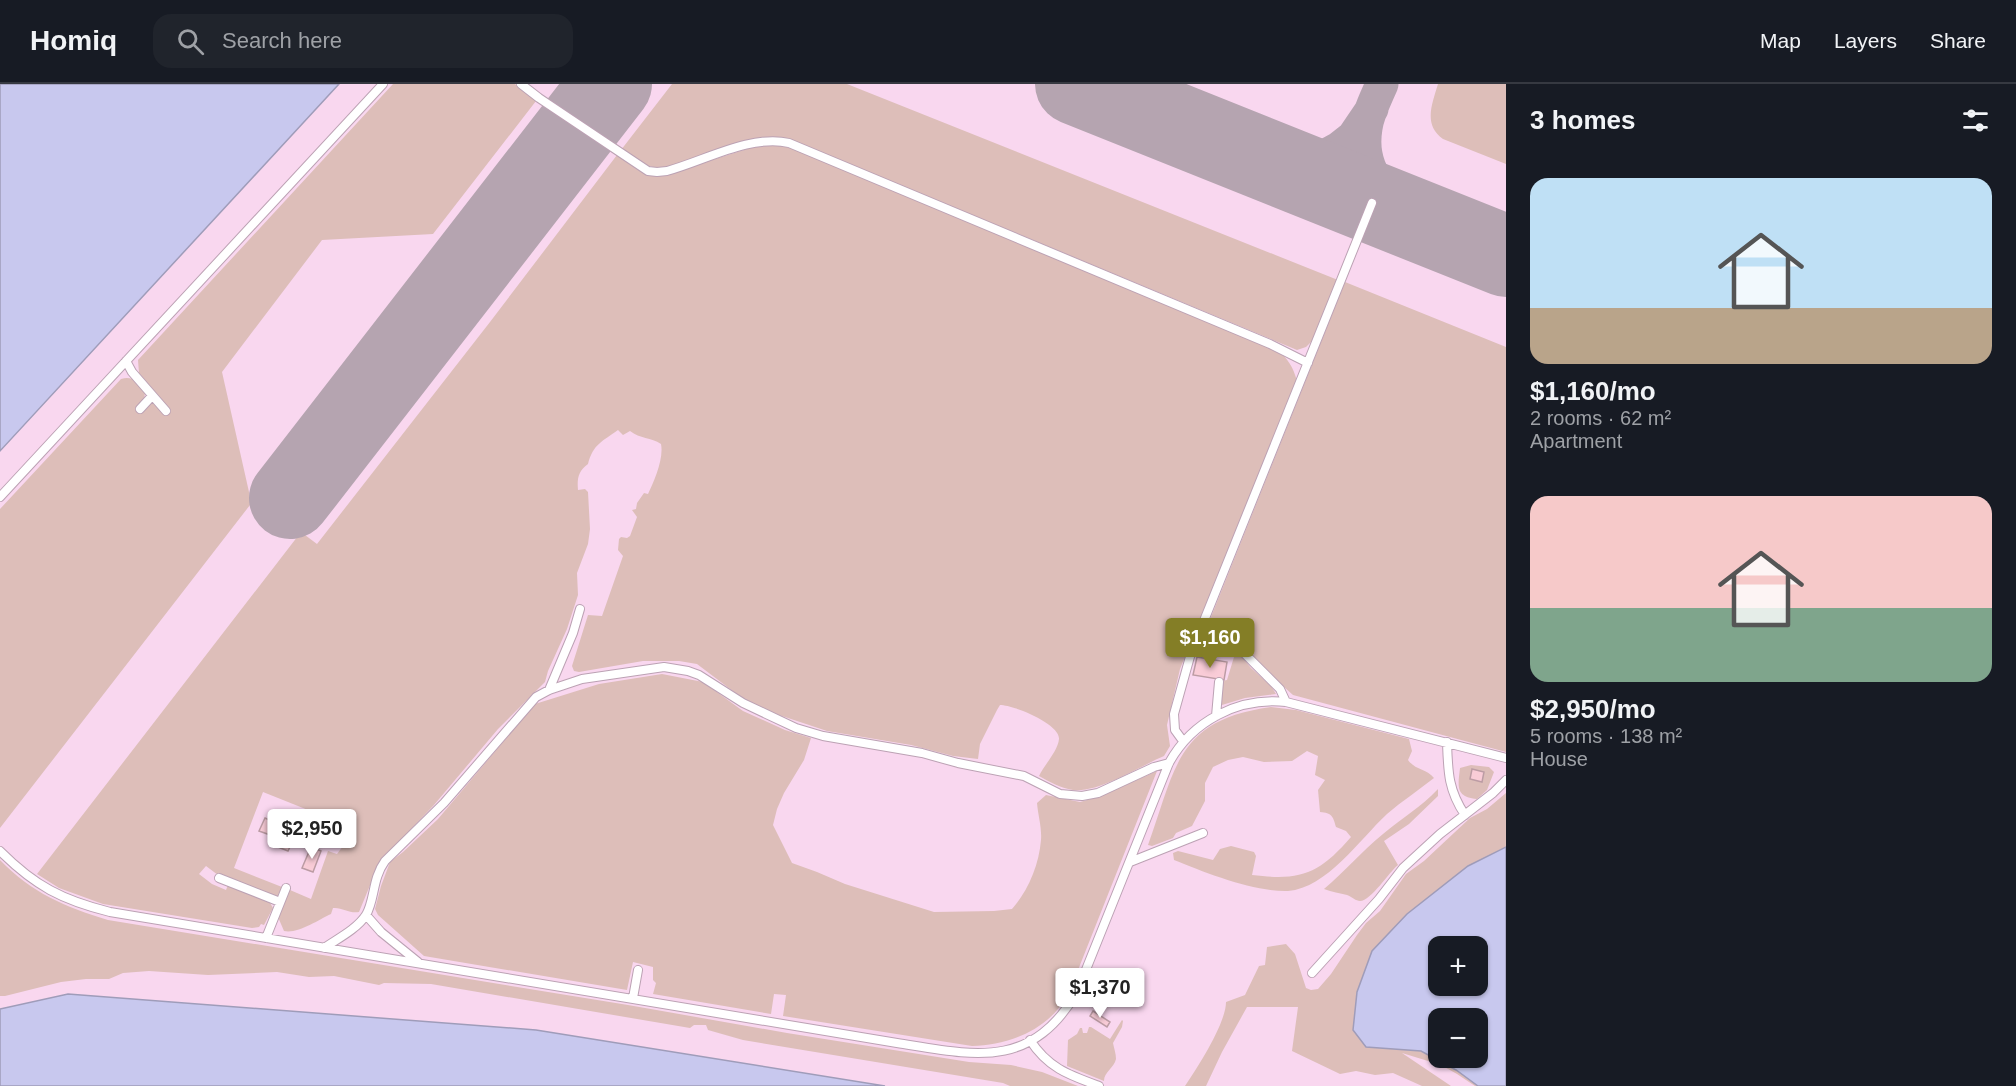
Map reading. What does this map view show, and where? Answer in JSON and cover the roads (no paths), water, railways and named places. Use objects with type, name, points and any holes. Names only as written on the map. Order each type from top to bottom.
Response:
[{"type":"lane","points":[[0,497],[383,84]]},
{"type":"lane","points":[[521,84],[648,171],[675,169],[760,142],[789,143],[1270,344],[1308,363]]},
{"type":"lane","points":[[1183,741],[1175,730],[1174,714],[1183,677],[1372,203]]},
{"type":"lane","points":[[126,361],[132,372],[166,411]]},
{"type":"lane","points":[[140,409],[152,396]]},
{"type":"lane","points":[[549,690],[573,633],[580,609]]},
{"type":"lane","points":[[1197,639],[1221,636],[1233,642],[1280,689],[1286,702]]},
{"type":"lane","points":[[324,948],[366,915],[380,868],[393,852],[444,803],[536,697],[582,679],[664,667],[688,671],[699,675],[743,703],[796,728],[823,736],[922,753],[958,764],[1024,776],[1060,794],[1082,796],[1098,793],[1154,766],[1169,763]]},
{"type":"lane","points":[[1216,716],[1219,682]]},
{"type":"lane","points":[[0,851],[20,871],[45,888],[80,905],[110,912],[971,1054],[1001,1052],[1030,1040],[1050,1027],[1060,1017],[1077,992],[1169,763],[1183,741],[1206,721],[1240,706],[1258,702],[1286,702],[1506,758]]},
{"type":"lane","points":[[1447,742],[1448,780],[1455,801],[1465,815]]},
{"type":"lane","points":[[1312,973],[1379,899],[1403,868],[1440,834],[1493,793],[1506,780]]},
{"type":"lane","points":[[1130,862],[1203,833]]},
{"type":"lane","points":[[219,878],[280,902]]},
{"type":"lane","points":[[266,938],[286,888]]},
{"type":"lane","points":[[366,915],[381,932],[420,964]]},
{"type":"lane","points":[[633,998],[638,970]]},
{"type":"lane","points":[[1030,1040],[1048,1063],[1099,1086]]},
{"type":"water","points":[[0,84],[339,84],[0,451]]},
{"type":"water","points":[[1506,847],[1506,1086],[1478,1086],[1452,1068],[1488,1068],[1488,1008],[1428,1008],[1428,1055],[1421,1051],[1366,1047],[1353,1030],[1357,992],[1372,951],[1407,914],[1468,866]]},
{"type":"water","points":[[68,994],[536,1030],[885,1086],[0,1086],[0,1009]]}]
